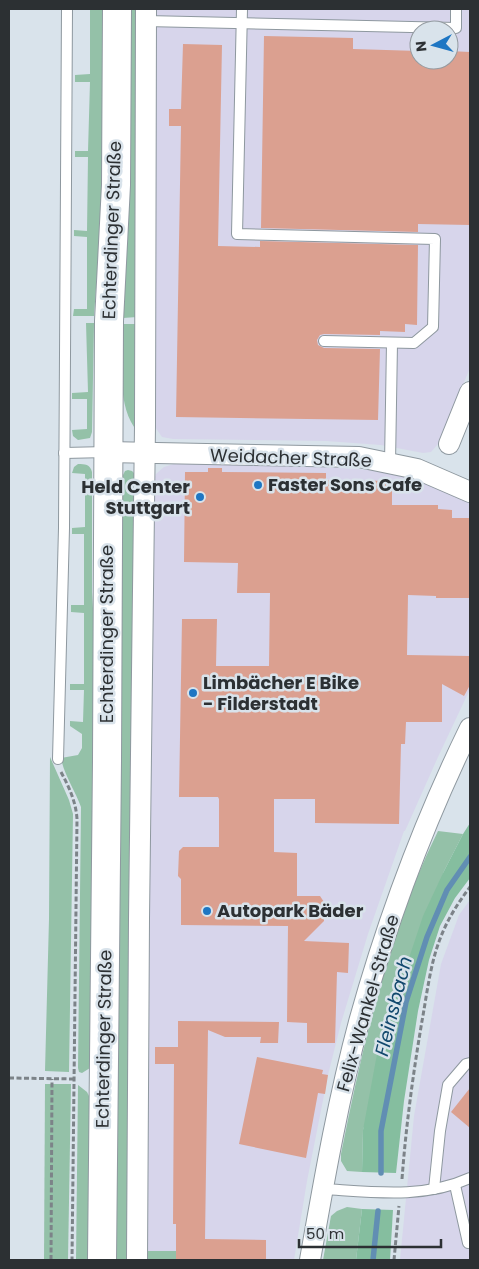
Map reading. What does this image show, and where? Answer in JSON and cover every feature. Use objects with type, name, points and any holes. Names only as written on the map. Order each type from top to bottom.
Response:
[{"type":"main road","name":"Echterdinger Straße","points":[[102,1260],[107,761],[107,452],[109,321],[116,184],[117,9]]},
{"type":"street","name":"Echterdinger Straße","points":[[137,1260],[145,453],[146,15]]},
{"type":"street","points":[[449,444],[470,392]]},
{"type":"street","name":"Weidacher Straße","points":[[107,452],[359,457],[390,463],[435,476],[470,492]]},
{"type":"street","name":"Felix-Wankel-Straße","points":[[310,1260],[348,1066],[392,913],[419,845],[470,728]]},
{"type":"lane","points":[[58,759],[63,605],[67,9]]},
{"type":"lane","points":[[242,9],[237,234],[434,239],[433,327],[414,343],[324,341]]},
{"type":"lane","points":[[146,15],[242,23],[456,28],[456,9]]},
{"type":"lane","points":[[390,463],[392,343]]},
{"type":"lane","points":[[64,454],[107,452]]},
{"type":"lane","points":[[434,1189],[440,1131],[448,1085],[466,1064],[470,1063]]},
{"type":"lane","points":[[324,1189],[400,1193],[455,1185],[470,1178]]},
{"type":"lane","points":[[455,1185],[468,1243],[470,1242]]},
{"type":"path","points":[[58,759],[77,809],[72,1260]]},
{"type":"path","points":[[394,1260],[407,1120],[429,983],[440,940],[456,906],[470,887]]},
{"type":"path","points":[[9,1078],[103,1080]]},
{"type":"path","points":[[51,1260],[52,1079]]},
{"type":"shaded area","points":[[154,9],[470,9],[470,368],[438,444],[431,452],[423,453],[381,445],[326,441],[173,439],[162,437],[155,427],[151,416]]},
{"type":"shaded area","points":[[177,463],[329,467],[369,470],[420,480],[470,503],[470,689],[404,831],[368,934],[341,1023],[328,1075],[294,1260],[144,1260],[151,486],[156,474],[164,467]]},
{"type":"shaded area","points":[[470,900],[470,1260],[400,1260],[414,1116],[441,964],[459,915]]},
{"type":"green space","points":[[90,9],[105,9],[103,190],[94,316],[73,316],[74,309],[87,309],[87,237],[74,236],[74,230],[87,231],[88,157],[75,157],[75,151],[88,151],[90,82],[75,82],[75,75],[90,74]]},
{"type":"green space","points":[[127,9],[139,9],[137,317],[123,318]]},
{"type":"green space","points":[[86,323],[94,323],[92,432],[90,438],[78,440],[73,436],[72,430],[87,429],[87,399],[72,399],[72,393],[88,392]]},
{"type":"green space","points":[[123,324],[137,324],[136,427],[134,427],[128,416],[123,391]]},
{"type":"green space","points":[[78,464],[87,465],[92,472],[92,592],[96,658],[93,1062],[90,1068],[82,1073],[79,1072],[78,1068],[81,807],[61,758],[78,755],[82,748],[82,734],[70,726],[70,721],[83,722],[84,690],[70,690],[70,684],[84,684],[84,613],[71,612],[71,605],[84,605],[84,534],[72,534],[72,528],[85,527],[85,474],[72,473],[74,467]]},
{"type":"green space","points":[[128,470],[137,476],[129,1260],[115,1260],[122,477],[125,471]]},
{"type":"green space","points":[[50,757],[69,800],[73,814],[69,1072],[45,1071],[49,919]]},
{"type":"green space","points":[[470,823],[470,878],[455,898],[440,926],[429,960],[418,1011],[404,1101],[396,1173],[362,1172],[363,1130],[377,1054],[423,916],[444,871]]},
{"type":"green space","points":[[438,831],[463,834],[444,871],[363,1130],[362,1172],[347,1171],[341,1161],[341,1154],[368,1030],[391,949],[405,909],[420,869]]},
{"type":"green space","points":[[45,1084],[71,1084],[68,1260],[44,1260]]},
{"type":"green space","points":[[78,1085],[87,1092],[90,1098],[91,1260],[76,1260]]},
{"type":"green space","points":[[347,1207],[362,1209],[356,1260],[323,1260],[331,1216]]},
{"type":"green space","points":[[362,1209],[393,1210],[390,1260],[356,1260]]},
{"type":"green space","points":[[144,1251],[176,1251],[176,1260],[144,1260]]},
{"type":"building","points":[[264,36],[353,38],[353,49],[409,51],[409,70],[459,70],[459,51],[470,52],[470,225],[418,224],[418,232],[261,228]]},
{"type":"building","points":[[183,44],[222,45],[218,246],[260,247],[260,241],[418,245],[417,325],[405,324],[405,332],[380,331],[380,335],[324,334],[320,335],[317,340],[318,345],[324,348],[380,349],[378,420],[176,417],[181,126],[169,126],[169,109],[181,109]]},
{"type":"building","points":[[208,468],[222,468],[222,472],[326,473],[326,480],[392,481],[392,505],[438,505],[438,509],[452,510],[452,518],[470,518],[470,598],[436,598],[436,596],[408,595],[407,655],[470,656],[470,685],[464,696],[442,684],[442,722],[406,722],[405,744],[401,744],[399,824],[315,823],[315,799],[274,799],[274,852],[297,853],[297,896],[320,896],[324,902],[324,921],[304,941],[349,943],[348,973],[337,972],[335,1043],[307,1043],[307,1023],[287,1022],[288,926],[181,925],[181,879],[178,876],[179,851],[183,847],[219,847],[218,797],[179,797],[182,619],[217,619],[216,666],[269,666],[270,593],[237,593],[238,563],[184,562],[185,472],[208,472]]},
{"type":"building","points":[[178,1021],[279,1022],[278,1043],[260,1043],[261,1037],[225,1037],[208,1030],[205,1239],[266,1240],[266,1260],[176,1260],[176,1224],[173,1224],[174,1064],[155,1064],[155,1047],[178,1047]]},
{"type":"building","points":[[257,1057],[323,1070],[322,1074],[328,1075],[325,1094],[318,1093],[306,1158],[239,1144]]},
{"type":"building","points":[[470,1088],[470,1128],[451,1112]]},
{"type":"waterway","name":"Fleinsbach","points":[[381,1173],[381,1131],[406,1002],[427,937],[447,890],[470,857]]},
{"type":"waterway","name":"Fleinsbach","points":[[373,1260],[378,1211]]},
{"type":"place","name":"Faster Sons Cafe","points":[[258,485]]},
{"type":"place","name":"Held Center Stuttgart","points":[[200,497]]},
{"type":"place","name":"Limbächer E Bike - Filderstadt","points":[[193,693]]},
{"type":"place","name":"Autopark Bäder","points":[[207,911]]}]
